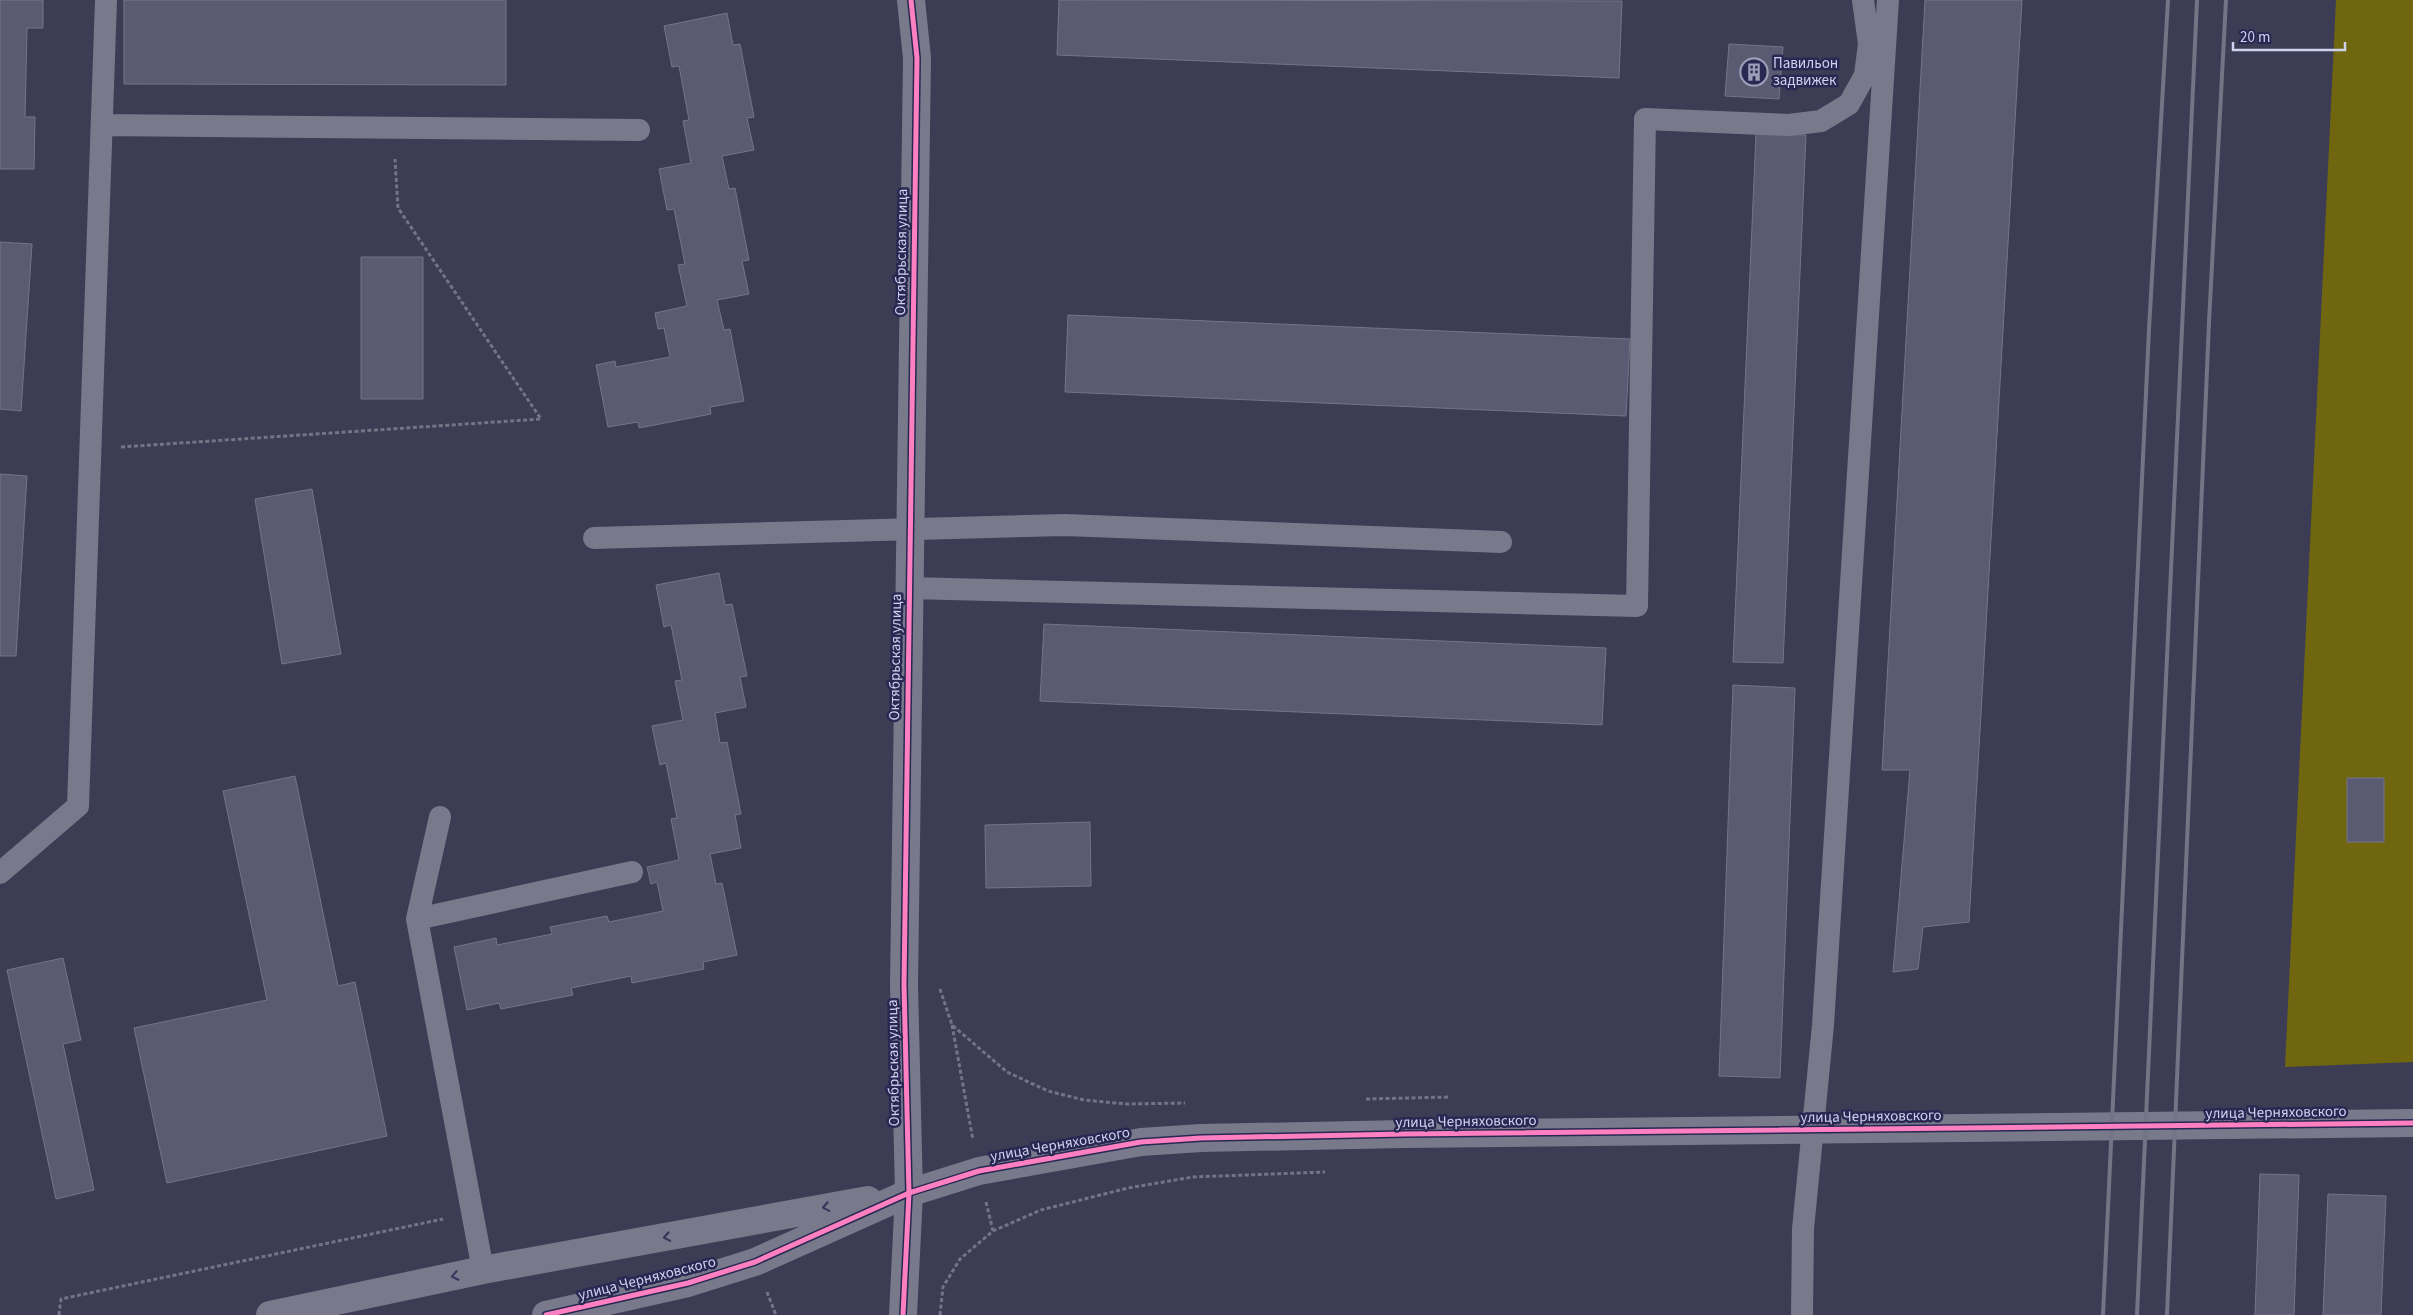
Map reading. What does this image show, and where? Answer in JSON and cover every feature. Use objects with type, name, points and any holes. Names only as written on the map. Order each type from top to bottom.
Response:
[{"type":"street","name":"Октябрьская улица","points":[[903,1315],[909,1193],[904,985],[917,58],[911,0]]},
{"type":"street","name":"улица Черняховского","points":[[546,1315],[688,1284],[754,1262],[909,1193],[979,1171],[1141,1142],[1201,1138],[1404,1134],[2413,1122]]},
{"type":"street","points":[[270,1315],[483,1270],[909,1193]]},
{"type":"lane","points":[[0,873],[78,806],[106,0]]},
{"type":"lane","points":[[909,588],[1636,606],[1645,119],[1789,125],[1821,121],[1850,104],[1865,75],[1869,44],[1862,0]]},
{"type":"lane","points":[[1802,1315],[1803,1229],[1823,1025],[1888,0]]},
{"type":"lane","points":[[102,125],[639,130]]},
{"type":"lane","points":[[594,538],[1065,525],[1501,542]]},
{"type":"lane","points":[[440,817],[417,919],[483,1270]]},
{"type":"lane","points":[[417,919],[632,872]]},
{"type":"path","points":[[91,449],[541,419],[398,208],[394,128]]},
{"type":"path","points":[[937,981],[952,1026],[979,1171],[993,1231]]},
{"type":"path","points":[[952,1026],[1007,1072],[1048,1092],[1084,1100],[1127,1104],[1186,1103]]},
{"type":"path","points":[[1364,1099],[1403,1098]]},
{"type":"path","points":[[940,1315],[944,1287],[960,1259],[993,1231],[1041,1210],[1128,1188],[1193,1177],[1332,1172]]},
{"type":"path","points":[[59,1315],[60,1299],[473,1213]]},
{"type":"shaded area","points":[[2336,0],[2413,0],[2413,1062],[2285,1067]]},
{"type":"building","points":[[0,0],[43,0],[43,28],[27,28],[25,117],[35,117],[34,169],[0,169]]},
{"type":"building","points":[[124,0],[506,0],[506,85],[124,84]]},
{"type":"building","points":[[1059,0],[1622,1],[1619,78],[1057,55]]},
{"type":"building","points":[[1925,0],[2022,0],[1969,922],[1923,927],[1918,969],[1893,972],[1910,770],[1882,770]]},
{"type":"building","points":[[727,13],[733,45],[740,44],[754,117],[747,118],[754,150],[722,156],[729,189],[735,188],[749,260],[742,261],[749,294],[717,300],[724,330],[730,329],[744,401],[710,407],[711,414],[639,428],[638,422],[608,427],[596,365],[615,361],[616,367],[670,357],[664,328],[658,329],[655,313],[687,306],[678,265],[685,264],[674,209],[667,210],[659,169],[691,163],[683,121],[689,120],[679,66],[672,67],[664,26]]},
{"type":"building","name":"Павильон задвижек","points":[[1729,44],[1783,47],[1779,99],[1725,96]]},
{"type":"building","points":[[1756,134],[1806,135],[1783,663],[1733,662]]},
{"type":"building","points":[[0,242],[32,244],[21,411],[0,409]]},
{"type":"building","points":[[361,257],[423,257],[423,399],[361,399]]},
{"type":"building","points":[[1068,315],[1630,339],[1626,416],[1065,392]]},
{"type":"building","points":[[0,474],[27,476],[16,656],[0,656]]},
{"type":"building","points":[[312,489],[341,654],[282,664],[255,499]]},
{"type":"building","points":[[719,573],[725,605],[732,604],[747,676],[740,677],[746,707],[715,713],[720,743],[727,742],[741,814],[735,815],[741,848],[710,854],[716,884],[722,883],[737,955],[703,962],[704,969],[632,983],[631,976],[571,988],[573,995],[501,1009],[499,1003],[467,1010],[454,947],[496,938],[497,945],[552,934],[550,927],[607,916],[609,922],[663,911],[657,882],[651,884],[647,867],[679,860],[671,819],[677,818],[666,763],[660,765],[652,726],[683,720],[675,681],[682,680],[671,625],[664,627],[656,585]]},
{"type":"building","points":[[1044,624],[1606,648],[1602,725],[1040,701]]},
{"type":"building","points":[[1733,685],[1795,688],[1780,1078],[1719,1076]]},
{"type":"building","points":[[295,776],[338,986],[355,982],[387,1136],[167,1183],[134,1028],[267,1000],[223,791]]},
{"type":"building","points":[[2347,778],[2384,778],[2384,842],[2347,842]]},
{"type":"building","points":[[1090,822],[1091,886],[986,888],[985,825]]},
{"type":"building","points":[[63,958],[81,1040],[63,1044],[94,1190],[56,1199],[7,970]]},
{"type":"building","points":[[2260,1174],[2299,1175],[2294,1315],[2255,1315]]},
{"type":"building","points":[[2328,1194],[2386,1196],[2381,1315],[2323,1315]]},
{"type":"railway","points":[[2103,1315],[2149,329],[2168,0]]},
{"type":"railway","points":[[2137,1315],[2197,0]]},
{"type":"railway","points":[[2167,1315],[2209,322],[2226,0]]},
{"type":"cycle path","points":[[903,1315],[909,1193],[904,985],[917,58],[911,0]]},
{"type":"cycle path","points":[[546,1315],[688,1283],[755,1262],[909,1193],[979,1171],[1141,1142],[1201,1138],[1404,1134],[2413,1123]]},
{"type":"place","name":"Павильон задвижек","points":[[1754,72]]}]
